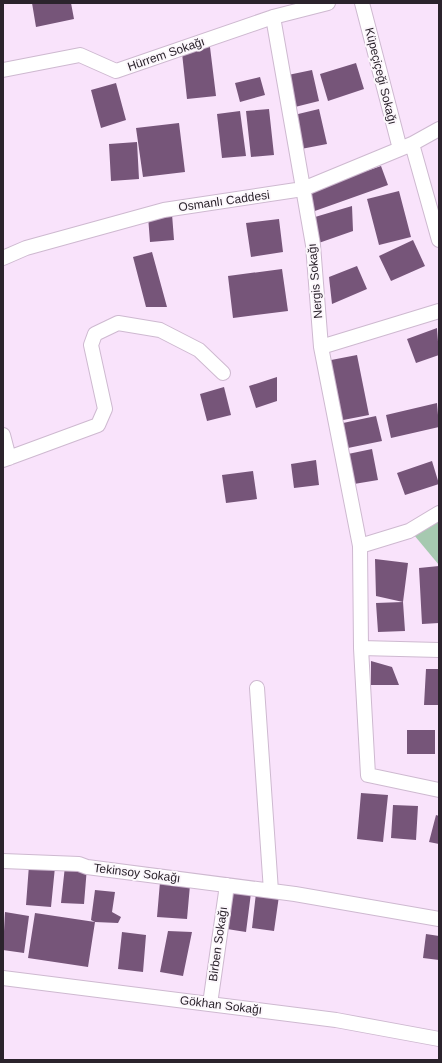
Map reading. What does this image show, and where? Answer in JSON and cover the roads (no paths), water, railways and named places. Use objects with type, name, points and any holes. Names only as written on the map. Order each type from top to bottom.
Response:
[{"type":"street","name":"Hürrem Sokağı","points":[[3,70],[80,55],[116,71],[274,17],[328,3]]},
{"type":"street","name":"Küpeçiçeği Sokağı","points":[[362,3],[406,147],[439,240]]},
{"type":"street","name":"Nergis Sokağı","points":[[274,17],[313,245],[321,347],[360,546],[362,648],[368,775],[439,790]]},
{"type":"street","name":"Osmanlı Caddesi","points":[[3,258],[26,248],[164,210],[303,189],[406,147],[439,129]]},
{"type":"street","points":[[321,347],[439,311]]},
{"type":"street","points":[[3,435],[6,459],[98,424],[105,409],[91,345],[95,334],[118,323],[160,330],[199,350],[223,373]]},
{"type":"street","points":[[360,546],[409,531],[439,513]]},
{"type":"street","points":[[362,648],[439,650]]},
{"type":"street","points":[[257,688],[271,891]]},
{"type":"street","name":"Tekinsoy Sokağı","points":[[3,861],[79,864],[87,867],[226,884],[439,919]]},
{"type":"street","name":"Birben Sokağı","points":[[210,1004],[226,884]]},
{"type":"street","name":"Gökhan Sokağı","points":[[3,978],[336,1020],[439,1039]]}]
